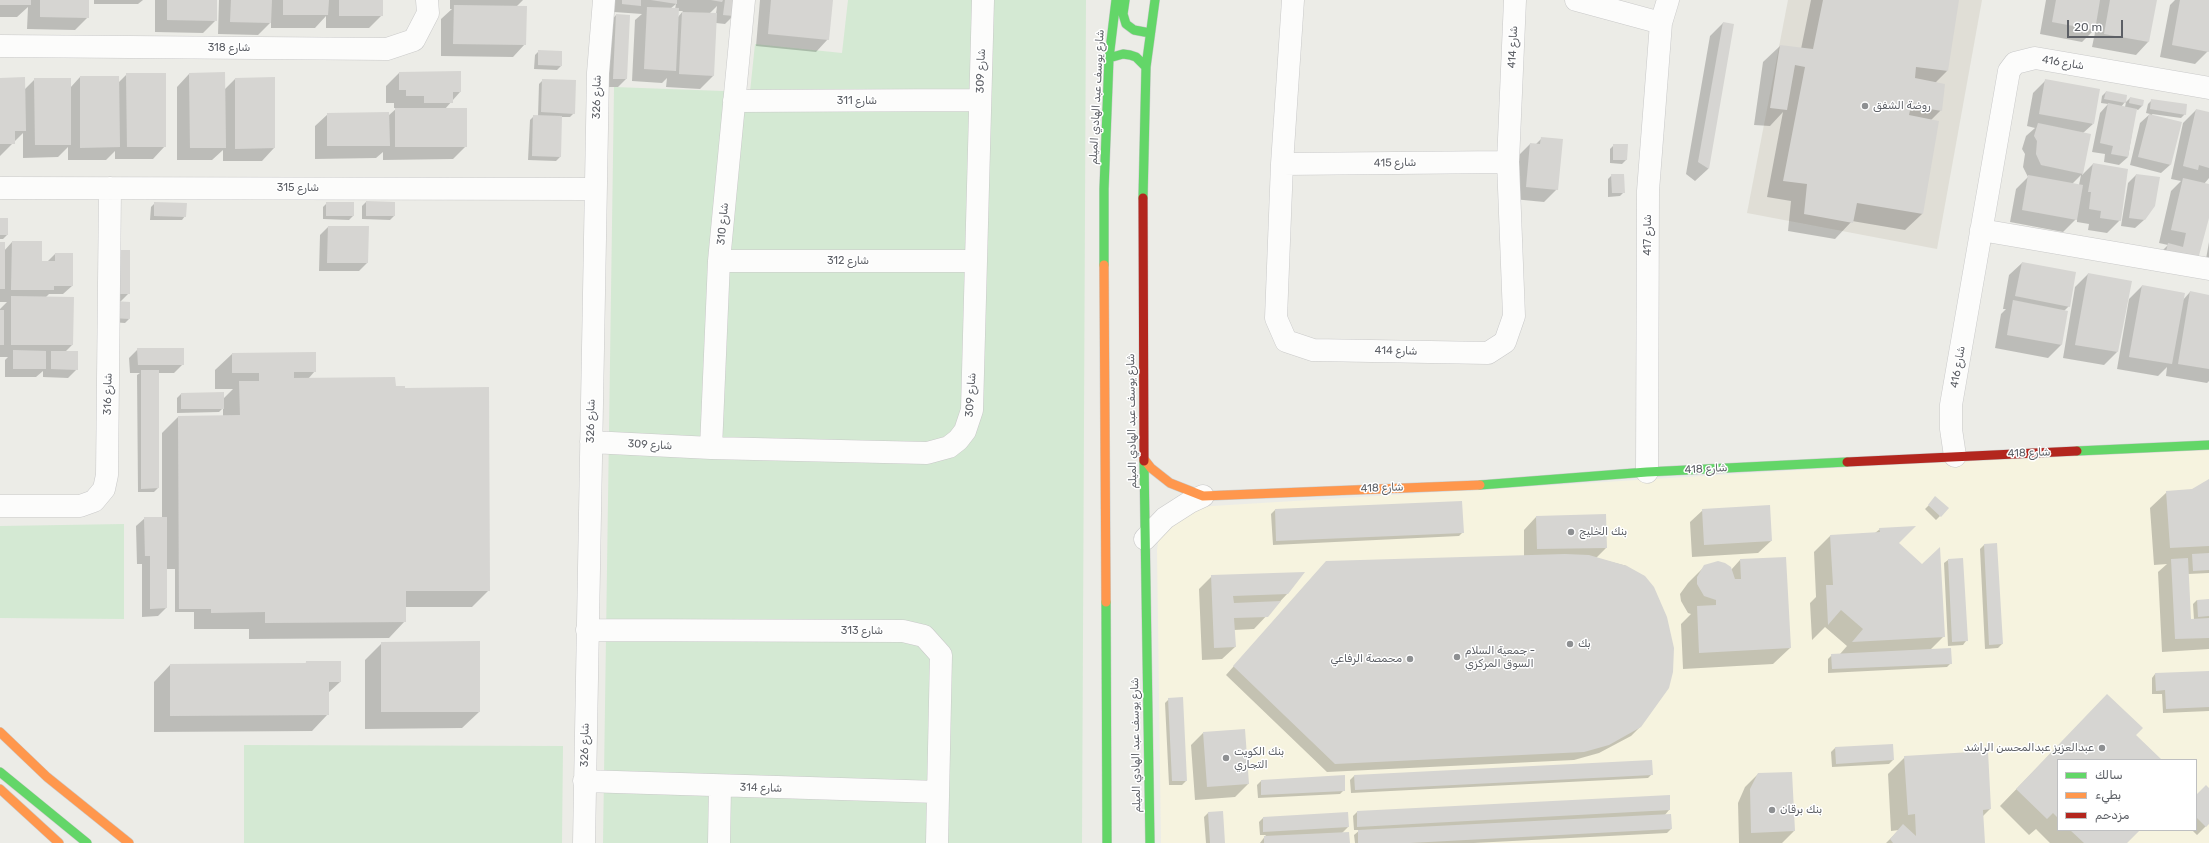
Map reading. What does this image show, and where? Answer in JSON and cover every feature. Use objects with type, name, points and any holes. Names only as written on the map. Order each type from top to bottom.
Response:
[{"type":"street","name":"شارع 318","points":[[0,46],[388,49],[414,40],[428,13],[428,0]]},
{"type":"street","name":"شارع 326","points":[[584,843],[595,188],[598,74],[604,0]]},
{"type":"street","name":"شارع 310","points":[[711,448],[719,261],[744,0]]},
{"type":"street","name":"شارع 309","points":[[591,442],[711,448],[928,453],[949,447],[965,432],[972,410],[983,0]]},
{"type":"street","name":"شارع يوسف عبد الهادي الميلم","points":[[1108,843],[1104,189],[1109,58],[1116,0]]},
{"type":"street","points":[[1125,0],[1123,14],[1126,24],[1134,30],[1150,33]]},
{"type":"street","name":"شارع يوسف عبد الهادي الميلم","points":[[1150,843],[1144,460],[1143,198],[1146,67],[1155,0]]},
{"type":"street","name":"شارع 414","points":[[1293,0],[1282,164],[1276,318],[1286,341],[1313,350],[1488,353],[1505,342],[1514,316],[1508,162],[1515,0]]},
{"type":"street","points":[[1576,0],[1661,23]]},
{"type":"street","name":"شارع 417","points":[[1647,472],[1648,191],[1661,23],[1668,0]]},
{"type":"street","points":[[1109,58],[1123,54],[1130,55],[1136,57],[1146,67]]},
{"type":"street","name":"شارع 416","points":[[1956,456],[1951,429],[1951,405],[2009,71],[2015,63],[2035,58],[2209,88]]},
{"type":"street","name":"شارع 311","points":[[734,101],[980,100]]},
{"type":"street","name":"شارع 415","points":[[1282,164],[1508,162]]},
{"type":"street","name":"شارع 315","points":[[0,188],[595,188]]},
{"type":"street","name":"شارع 316","points":[[0,506],[80,506],[94,501],[104,489],[107,475],[110,188]]},
{"type":"street","points":[[1981,230],[2209,269]]},
{"type":"street","name":"شارع 312","points":[[719,261],[976,261]]},
{"type":"street","name":"شارع 418","points":[[1144,460],[1170,483],[1203,496],[1506,484],[1647,472],[2209,445]]},
{"type":"street","name":"شارع 418","points":[[1145,538],[1165,518],[1203,496]]},
{"type":"street","name":"شارع 313","points":[[587,630],[902,631],[924,636],[941,655],[937,843]]},
{"type":"street","points":[[0,732],[47,777],[126,842]]},
{"type":"street","points":[[0,772],[87,843]]},
{"type":"street","name":"شارع 314","points":[[584,781],[720,787],[938,792]]},
{"type":"street","points":[[718,843],[720,787]]},
{"type":"street","points":[[0,789],[59,843]]},
{"type":"shaded area","name":"روضة الشفق","points":[[1788,0],[1982,0],[1937,249],[1747,213]]},
{"type":"shaded area","points":[[2209,445],[2209,843],[1161,843],[1157,550],[1159,535],[1196,507]]},
{"type":"green space","points":[[848,0],[1086,0],[1082,843],[603,843],[614,87],[750,92],[755,44],[842,53]]},
{"type":"green space","points":[[124,524],[124,619],[0,618],[0,526]]},
{"type":"green space","points":[[244,745],[563,746],[562,843],[244,843]]},
{"type":"building","points":[[0,0],[31,0],[31,5],[0,5]]},
{"type":"building","points":[[40,0],[89,0],[89,18],[40,17]]},
{"type":"building","points":[[167,0],[217,0],[217,21],[167,20]]},
{"type":"building","points":[[231,0],[272,0],[271,23],[230,22]]},
{"type":"building","points":[[283,0],[329,0],[328,15],[283,15]]},
{"type":"building","points":[[339,0],[383,0],[383,16],[339,16]]},
{"type":"building","points":[[622,0],[641,0],[641,6],[622,4]]},
{"type":"building","points":[[651,0],[677,0],[677,4]]},
{"type":"building","points":[[711,0],[723,0],[722,2]]},
{"type":"building","points":[[725,0],[736,0],[734,16],[723,15]]},
{"type":"building","points":[[771,0],[833,0],[829,40],[768,34]]},
{"type":"building","name":"روضة الشفق","points":[[1823,0],[1959,0],[1948,71],[1916,67],[1915,78],[1945,84],[1942,111],[1911,106],[1909,115],[1939,121],[1923,214],[1857,203],[1853,223],[1804,214],[1807,184],[1783,181],[1805,67],[1795,65],[1787,110],[1770,108],[1780,45],[1813,49]]},
{"type":"building","points":[[2056,0],[2100,0],[2095,30],[2052,22]]},
{"type":"building","points":[[2110,0],[2157,0],[2149,42],[2104,34]]},
{"type":"building","points":[[2180,0],[2209,0],[2209,52],[2172,45]]},
{"type":"building","points":[[454,5],[527,6],[526,45],[453,44]]},
{"type":"building","points":[[647,7],[679,8],[676,71],[644,69]]},
{"type":"building","points":[[682,12],[717,13],[714,76],[679,74]]},
{"type":"building","points":[[616,14],[630,15],[627,79],[613,79]]},
{"type":"building","points":[[1723,22],[1734,24],[1709,169],[1698,162]]},
{"type":"building","points":[[538,50],[562,51],[562,66],[538,65]]},
{"type":"building","points":[[461,71],[461,92],[453,92],[453,103],[424,103],[424,96],[406,96],[406,90],[399,90],[399,72]]},
{"type":"building","points":[[225,72],[226,148],[190,148],[189,73]]},
{"type":"building","points":[[126,73],[166,73],[166,147],[127,147]]},
{"type":"building","points":[[80,76],[119,76],[120,147],[80,148]]},
{"type":"building","points":[[25,77],[26,131],[15,131],[15,144],[0,144],[0,78]]},
{"type":"building","points":[[275,77],[275,148],[235,149],[235,78]]},
{"type":"building","points":[[34,78],[71,78],[71,145],[35,145]]},
{"type":"building","points":[[542,79],[576,80],[575,114],[541,112]]},
{"type":"building","points":[[2045,79],[2100,89],[2094,124],[2039,114]]},
{"type":"building","points":[[2106,91],[2127,95],[2126,103],[2104,99]]},
{"type":"building","points":[[2130,97],[2144,100],[2143,106],[2129,103]]},
{"type":"building","points":[[2151,99],[2187,104],[2186,115],[2150,109]]},
{"type":"building","points":[[2108,103],[2137,109],[2128,157],[2111,154],[2113,146],[2100,143]]},
{"type":"building","points":[[395,108],[467,108],[467,147],[395,147]]},
{"type":"building","points":[[2196,109],[2209,112],[2209,168],[2199,165],[2198,170],[2183,166]]},
{"type":"building","points":[[389,112],[390,146],[327,146],[327,113]]},
{"type":"building","points":[[2149,114],[2182,122],[2171,165],[2138,157]]},
{"type":"building","points":[[533,115],[562,116],[561,157],[532,156]]},
{"type":"building","points":[[2038,123],[2091,134],[2083,174],[2041,165],[2036,154],[2037,141],[2034,136]]},
{"type":"building","points":[[1541,137],[1563,139],[1558,190],[1526,187],[1530,143],[1540,144]]},
{"type":"building","points":[[1613,144],[1628,144],[1627,160],[1613,160]]},
{"type":"building","points":[[2093,163],[2128,169],[2121,221],[2100,218],[2101,211],[2089,209],[2091,192],[2088,192]]},
{"type":"building","points":[[1611,174],[1624,174],[1625,193],[1612,193]]},
{"type":"building","points":[[2136,174],[2160,177],[2155,206],[2145,220],[2129,218]]},
{"type":"building","points":[[2028,175],[2083,185],[2077,220],[2022,210]]},
{"type":"building","points":[[2183,178],[2209,184],[2209,218],[2197,263],[2165,256],[2168,243],[2183,247],[2186,233],[2171,230]]},
{"type":"building","points":[[366,201],[395,202],[395,216],[366,216]]},
{"type":"building","points":[[154,202],[187,203],[186,217],[154,216]]},
{"type":"building","points":[[326,202],[354,202],[354,216],[326,216]]},
{"type":"building","points":[[0,218],[8,218],[8,235],[0,235]]},
{"type":"building","points":[[328,226],[369,226],[368,263],[327,263]]},
{"type":"building","points":[[12,241],[42,241],[42,261],[55,261],[55,253],[73,253],[73,286],[54,286],[54,290],[11,290]]},
{"type":"building","points":[[0,242],[5,242],[5,289],[0,289]]},
{"type":"building","points":[[113,250],[130,250],[130,294],[112,294]]},
{"type":"building","points":[[2022,262],[2076,272],[2070,307],[2015,296]]},
{"type":"building","points":[[2088,273],[2132,281],[2118,352],[2075,345]]},
{"type":"building","points":[[2142,285],[2185,293],[2172,364],[2129,357]]},
{"type":"building","points":[[2190,291],[2209,295],[2209,369],[2178,364]]},
{"type":"building","points":[[11,296],[74,297],[73,345],[11,345]]},
{"type":"building","points":[[2013,300],[2068,311],[2062,345],[2007,335]]},
{"type":"building","points":[[113,301],[130,302],[130,319],[112,318]]},
{"type":"building","points":[[0,310],[4,310],[4,345],[0,345]]},
{"type":"building","points":[[137,348],[184,348],[184,365],[138,365]]},
{"type":"building","points":[[13,350],[46,351],[46,369],[13,369]]},
{"type":"building","points":[[51,351],[78,351],[78,370],[51,369]]},
{"type":"building","points":[[316,352],[316,372],[294,372],[294,378],[395,377],[396,386],[405,386],[405,388],[489,387],[490,591],[406,591],[406,622],[265,623],[265,612],[211,613],[211,609],[179,609],[178,416],[240,415],[239,381],[259,381],[259,373],[232,373],[232,353]]},
{"type":"building","points":[[141,370],[159,370],[159,488],[141,489]]},
{"type":"building","points":[[224,392],[224,409],[181,409],[181,393]]},
{"type":"building","points":[[2209,479],[2209,546],[2170,548],[2166,491],[2192,489]]},
{"type":"building","points":[[1935,496],[1949,508],[1941,517],[1928,505]]},
{"type":"building","points":[[1462,501],[1464,533],[1276,541],[1275,509]]},
{"type":"building","points":[[1770,505],[1772,541],[1704,545],[1702,509]]},
{"type":"building","name":"بنك الخليج","points":[[1606,514],[1607,548],[1537,549],[1536,516]]},
{"type":"building","points":[[144,517],[167,517],[167,608],[150,609],[150,556],[145,556]]},
{"type":"building","points":[[1916,526],[1899,543],[1922,564],[1940,547],[1945,637],[1852,642],[1863,629],[1841,610],[1828,625],[1826,585],[1833,585],[1830,535],[1880,532],[1879,528]]},
{"type":"building","points":[[1997,543],[2003,644],[1989,645],[1984,544]]},
{"type":"building","points":[[2209,553],[2209,570],[2193,571],[2192,554]]},
{"type":"building","name":"جمعية السلام - السوق المركزي","points":[[1565,554],[1589,555],[1627,566],[1645,576],[1654,587],[1667,617],[1674,648],[1673,672],[1669,688],[1641,727],[1609,745],[1584,752],[1335,764],[1233,666],[1326,561]]},
{"type":"building","points":[[1786,557],[1791,648],[1699,653],[1697,606],[1716,605],[1716,600],[1704,596],[1697,584],[1697,577],[1704,565],[1718,561],[1725,563],[1731,567],[1735,579],[1741,579],[1740,559]]},
{"type":"building","points":[[1963,558],[1968,641],[1952,642],[1948,559]]},
{"type":"building","points":[[2188,558],[2191,619],[2209,618],[2209,638],[2175,639],[2171,559]]},
{"type":"building","points":[[1305,572],[1288,594],[1233,596],[1234,603],[1281,601],[1268,617],[1234,618],[1236,647],[1214,648],[1211,575]]},
{"type":"building","points":[[2209,599],[2209,616],[2198,617],[2197,600]]},
{"type":"building","points":[[480,641],[480,712],[381,712],[381,642]]},
{"type":"building","points":[[1951,648],[1952,664],[1832,669],[1831,654]]},
{"type":"building","points":[[306,661],[341,661],[341,682],[329,682],[329,715],[170,716],[170,664],[306,663]]},
{"type":"building","points":[[2209,671],[2209,707],[2166,709],[2165,690],[2156,691],[2155,673]]},
{"type":"building","name":"عبدالعزيز عبدالمحسن الراشد","points":[[2107,694],[2143,728],[2136,735],[2161,759],[2057,759],[2057,817],[2053,813],[2047,819],[2016,789]]},
{"type":"building","points":[[1183,697],[1187,781],[1172,781],[1168,698]]},
{"type":"building","name":"بنك الكويت التجاري","points":[[1245,729],[1249,784],[1207,787],[1203,732]]},
{"type":"building","points":[[1893,744],[1894,760],[1836,764],[1835,747]]},
{"type":"building","points":[[1988,751],[1991,809],[1983,810],[1985,843],[1893,843],[1890,839],[1903,824],[1916,836],[1915,814],[1908,815],[1904,756]]},
{"type":"building","points":[[1652,760],[1653,775],[1355,790],[1354,775]]},
{"type":"building","name":"بنك برقان","points":[[1792,772],[1795,831],[1751,833],[1750,789],[1758,773]]},
{"type":"building","points":[[1345,775],[1345,791],[1261,795],[1261,780]]},
{"type":"building","points":[[2206,785],[2209,788],[2209,824],[2206,827],[2197,818],[2197,794]]},
{"type":"building","points":[[1670,795],[1670,810],[1357,827],[1357,811]]},
{"type":"building","points":[[1223,811],[1225,843],[1210,843],[1208,812]]},
{"type":"building","points":[[1348,812],[1349,827],[1263,832],[1263,817]]},
{"type":"building","points":[[1671,814],[1672,829],[1410,843],[1358,843],[1358,830]]},
{"type":"building","points":[[2071,831],[2139,831],[2127,843],[2084,843]]},
{"type":"building","points":[[1349,832],[1350,843],[1264,843],[1264,836]]},
{"type":"traffic: fast","points":[[1104,265],[1104,189],[1109,58],[1116,0]]},
{"type":"traffic: fast","points":[[1125,0],[1123,14],[1126,24],[1134,30],[1150,33]]},
{"type":"traffic: fast","points":[[1143,198],[1146,67],[1155,0]]},
{"type":"traffic: fast","points":[[1109,58],[1123,54],[1130,55],[1136,57],[1146,67]]},
{"type":"traffic: fast","points":[[2077,451],[2209,445]]},
{"type":"traffic: fast","points":[[1144,461],[1150,843]]},
{"type":"traffic: fast","points":[[1480,485],[1647,472],[1847,462]]},
{"type":"traffic: fast","points":[[1106,602],[1107,843]]},
{"type":"traffic: fast","points":[[0,772],[87,843]]},
{"type":"traffic: slow","points":[[1104,265],[1106,602]]},
{"type":"traffic: slow","points":[[1144,459],[1151,468],[1170,483],[1203,496],[1480,485]]},
{"type":"traffic: slow","points":[[0,732],[47,777],[129,843]]},
{"type":"traffic: slow","points":[[0,789],[59,843]]},
{"type":"traffic: jam","points":[[1143,198],[1144,461]]},
{"type":"traffic: jam","points":[[1847,462],[2077,451]]},
{"type":"place","name":"روضة الشفق","points":[[1865,106]]},
{"type":"place","name":"بنك الخليج","points":[[1571,532]]},
{"type":"place","name":"بك","points":[[1570,644]]},
{"type":"place","name":"جمعية السلام - السوق المركزي","points":[[1457,657]]},
{"type":"place","name":"محمصة الرفاعي","points":[[1410,659]]},
{"type":"place","name":"عبدالعزيز عبدالمحسن الراشد","points":[[2102,748]]},
{"type":"place","name":"بنك الكويت التجاري","points":[[1226,758]]},
{"type":"place","name":"بنك برقان","points":[[1772,810]]}]
